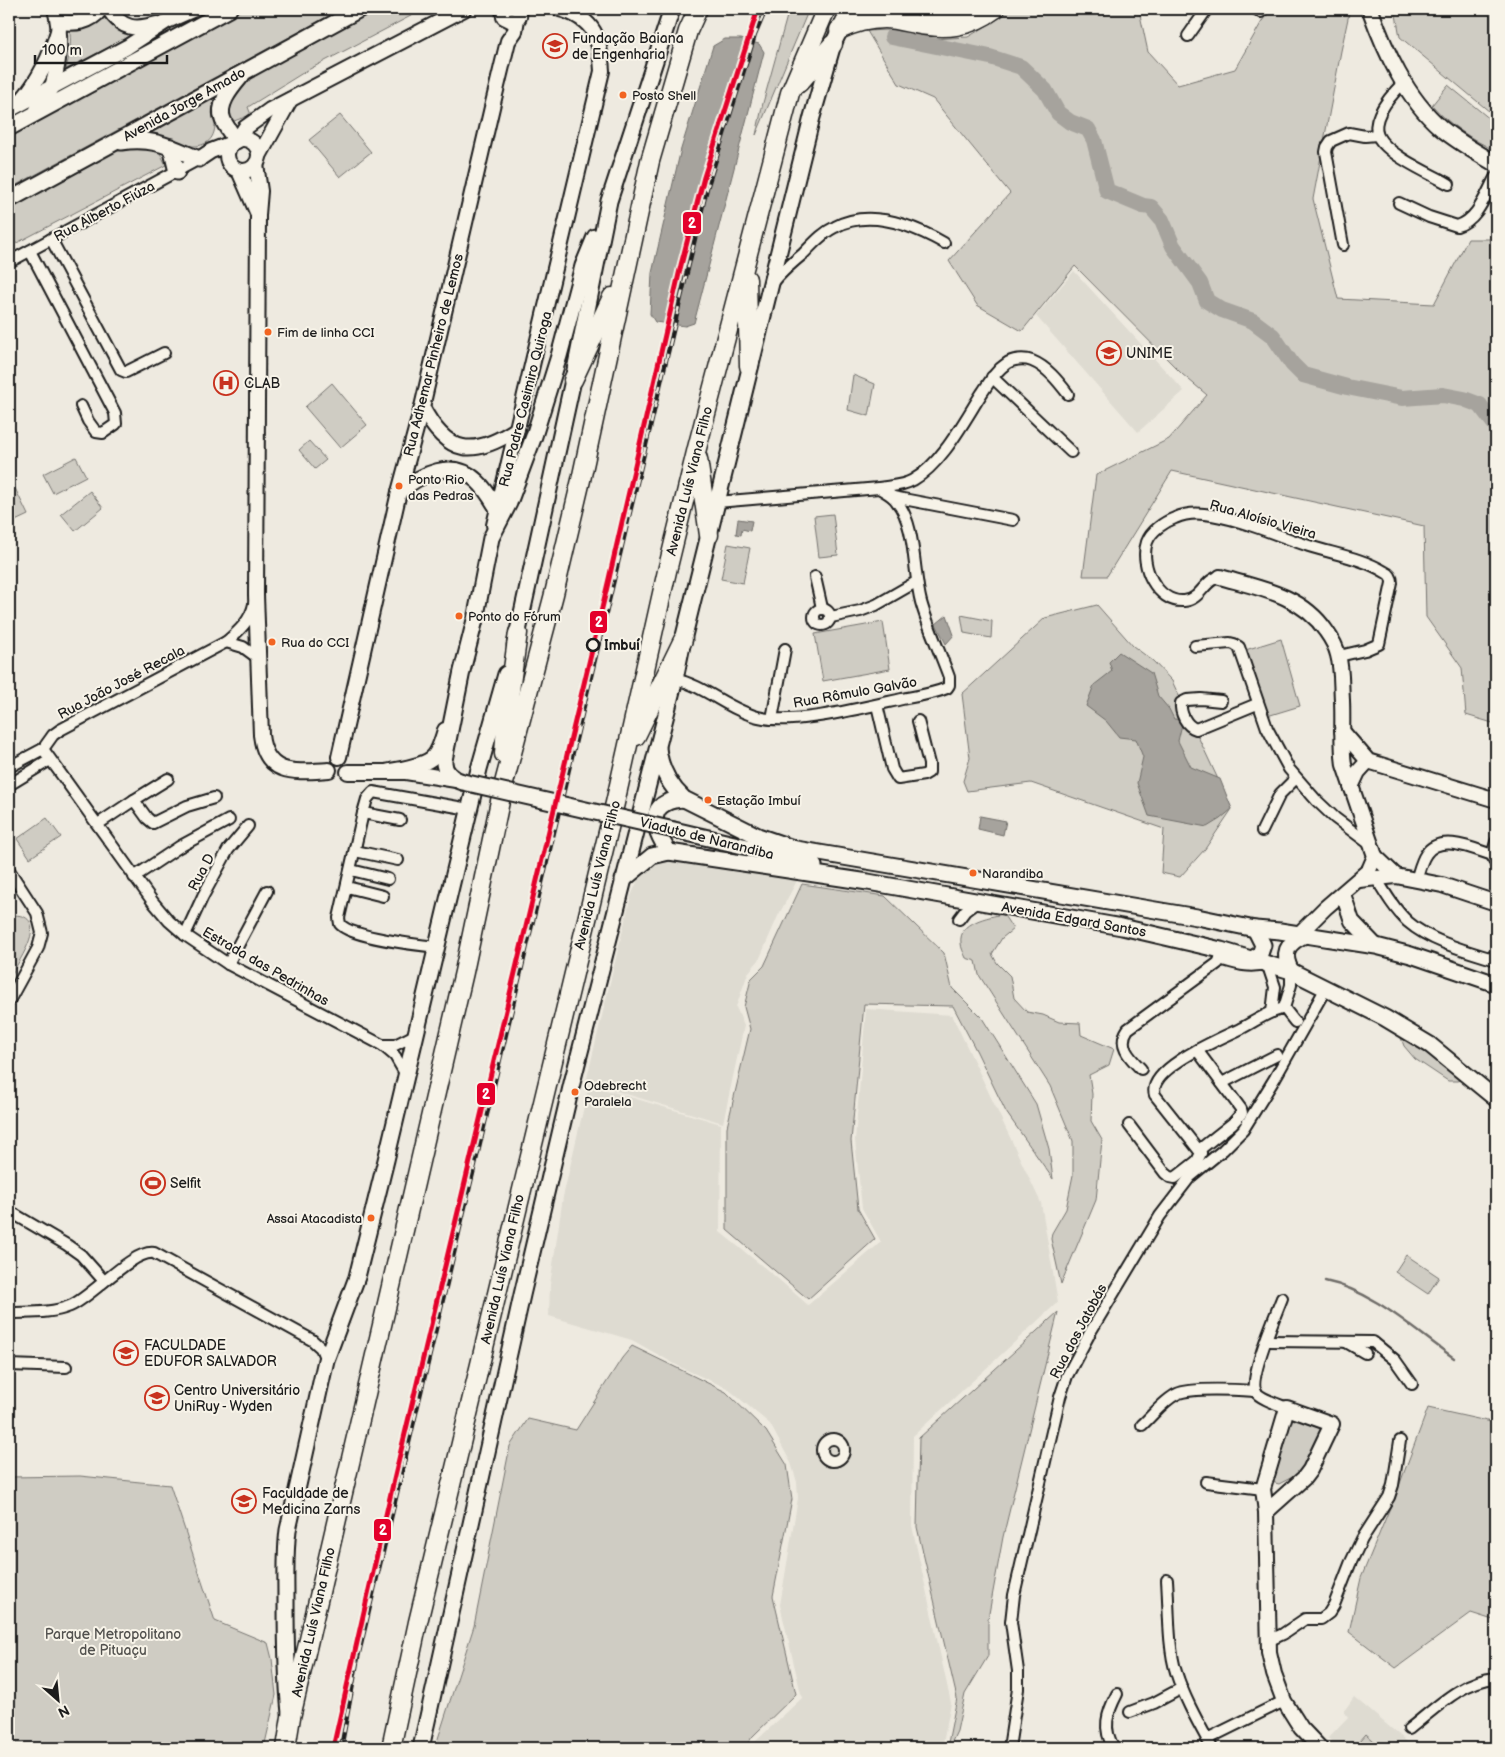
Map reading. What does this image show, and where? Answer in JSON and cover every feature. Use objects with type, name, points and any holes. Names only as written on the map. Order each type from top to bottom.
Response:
[{"type":"highway","name":"Avenida Luís Viana Filho","points":[[286,1748],[291,1717],[462,981],[503,787],[554,594],[650,161],[688,31],[698,9]]},
{"type":"highway","name":"Avenida Luís Viana Filho","points":[[391,1748],[420,1612],[697,448],[790,93],[826,9]]},
{"type":"highway","points":[[790,93],[836,37],[865,21],[886,19],[940,28],[954,28],[976,21],[995,9]]},
{"type":"highway","points":[[747,258],[749,366]]},
{"type":"highway","points":[[574,380],[628,260]]},
{"type":"highway","points":[[697,448],[709,535]]},
{"type":"highway","points":[[503,787],[507,712],[518,633]]},
{"type":"highway","points":[[624,758],[683,640]]},
{"type":"main road","points":[[9,128],[229,9]]},
{"type":"main road","name":"Avenida Jorge Amado","points":[[9,200],[360,9]]},
{"type":"main road","name":"Avenida Luís Viana Filho","points":[[291,1717],[286,1677],[286,1558],[288,1536],[326,1360],[357,1277],[478,770],[518,633],[574,380],[609,201],[672,9]]},
{"type":"main road","name":"Avenida Luís Viana Filho","points":[[421,1748],[524,1287],[572,1083],[675,679],[749,366],[812,117],[836,37],[850,9]]},
{"type":"main road","points":[[922,9],[948,14],[970,9]]},
{"type":"main road","points":[[1370,9],[1404,82],[1420,105],[1441,128],[1496,164]]},
{"type":"main road","points":[[235,141],[222,118],[221,109],[227,95],[244,71]]},
{"type":"main road","points":[[35,114],[52,87]]},
{"type":"main road","points":[[113,143],[144,140],[171,147],[199,159]]},
{"type":"main road","points":[[171,147],[177,172]]},
{"type":"main road","points":[[491,538],[509,503],[534,436],[559,356],[583,266],[609,201]]},
{"type":"main road","name":"Rua Padre Casimiro Quiroga","points":[[455,702],[491,538]]},
{"type":"main road","points":[[455,702],[444,764],[450,775],[460,781]]},
{"type":"main road","name":"Avenida Edgard Santos","points":[[658,744],[661,763],[667,779],[675,791],[684,799],[758,836],[796,849],[1255,929],[1376,946],[1420,958],[1496,984]]},
{"type":"main road","name":"Viaduto de Narandiba","points":[[460,781],[760,850],[868,882]]},
{"type":"main road","points":[[669,852],[655,829],[655,817],[663,805],[670,801],[684,799]]},
{"type":"main road","name":"Avenida Edgard Santos","points":[[623,880],[652,856],[669,852],[868,882],[1122,927],[1221,954],[1260,961],[1291,971],[1385,1018],[1430,1046],[1496,1099]]},
{"type":"main road","points":[[1255,929],[1263,945],[1260,961]]},
{"type":"main road","points":[[1260,961],[1302,935]]},
{"type":"main road","points":[[1291,971],[1286,961],[1286,953],[1302,935]]},
{"type":"street","points":[[58,20],[78,23],[95,15],[101,9]]},
{"type":"street","points":[[109,9],[117,20],[130,26],[141,28],[167,21],[194,9]]},
{"type":"street","name":"Rua Alberto Fiúza","points":[[9,262],[177,172],[211,151],[235,141],[252,122],[291,98],[464,9]]},
{"type":"street","points":[[490,9],[514,14]]},
{"type":"street","name":"Rua Padre Casimiro Quiroga","points":[[491,538],[602,71],[600,44],[591,27],[578,16],[560,9]]},
{"type":"street","points":[[1188,36],[1207,9]]},
{"type":"street","name":"Rua Adhemar Pinheiro de Lemos","points":[[339,767],[399,492],[422,407],[514,14]]},
{"type":"street","points":[[52,87],[58,64],[58,20]]},
{"type":"street","points":[[13,107],[29,92],[43,70],[54,45],[58,20]]},
{"type":"street","points":[[13,107],[127,47],[167,21]]},
{"type":"street","points":[[1404,82],[1385,104],[1378,120],[1378,135],[1381,141],[1407,162],[1449,184]]},
{"type":"street","points":[[199,159],[249,170],[257,160],[291,98]]},
{"type":"street","points":[[1344,245],[1326,152],[1327,147],[1332,141],[1349,133],[1365,136],[1378,135]]},
{"type":"street","points":[[235,168],[228,161],[227,151],[235,141],[251,141],[257,147],[257,160]]},
{"type":"street","name":"Rua Padre Casimiro Quiroga","points":[[257,160],[261,203],[258,215],[256,596],[262,743],[271,762],[293,772],[339,767],[406,772],[460,781]]},
{"type":"street","name":"Rua Padre Casimiro Quiroga","points":[[235,168],[258,215]]},
{"type":"street","points":[[1399,203],[1429,217],[1457,226],[1468,221],[1477,211],[1496,176]]},
{"type":"street","points":[[769,288],[784,270],[821,236],[834,227],[846,222],[883,219],[923,231],[944,243]]},
{"type":"street","points":[[51,239],[120,370],[126,372],[164,353]]},
{"type":"street","points":[[30,251],[115,413],[116,424],[103,433],[96,432],[81,406]]},
{"type":"street","points":[[717,502],[879,488],[913,480],[943,452],[992,377],[1008,362],[1020,359],[1030,360],[1043,367],[1068,394]]},
{"type":"street","points":[[992,377],[1071,452]]},
{"type":"street","points":[[422,407],[439,434],[453,444],[462,447],[477,447],[491,444],[517,429]]},
{"type":"street","points":[[399,492],[426,475],[448,468],[460,470],[477,480],[498,510]]},
{"type":"street","points":[[830,616],[860,611],[916,582],[909,527],[898,503],[893,497],[879,488]]},
{"type":"street","points":[[893,497],[1013,520]]},
{"type":"street","name":"Rua Aloísio Vieira","points":[[1220,577],[1215,577],[1211,580],[1200,594],[1194,598],[1176,601],[1160,592],[1150,574],[1145,551],[1147,541],[1159,527],[1176,517],[1186,514],[1205,514],[1231,520],[1359,561],[1385,572],[1391,577],[1392,583],[1379,644],[1365,650],[1339,656]]},
{"type":"street","points":[[815,577],[822,608],[829,612],[830,616]]},
{"type":"street","points":[[1220,577],[1285,597],[1298,603],[1323,627],[1331,638],[1339,656],[1344,765],[1373,850],[1369,870],[1334,901],[1302,935]]},
{"type":"street","name":"Rua Rômulo Galvão","points":[[675,679],[713,695],[741,711],[758,717],[772,719],[818,715],[877,705],[942,690],[949,685],[949,678],[924,611],[916,582]]},
{"type":"street","name":"Rua João José Recala","points":[[9,767],[43,749],[53,735],[60,730],[226,642],[244,625],[253,609],[256,596]]},
{"type":"street","points":[[822,608],[815,613],[814,618],[817,622],[822,625],[827,623],[830,616]]},
{"type":"street","points":[[226,642],[243,647],[258,658]]},
{"type":"street","points":[[1195,646],[1230,643],[1237,645],[1257,704],[1279,753],[1296,778],[1335,818],[1373,850],[1396,876]]},
{"type":"street","points":[[772,719],[785,649]]},
{"type":"street","points":[[1221,701],[1187,700],[1181,703],[1181,710],[1188,724],[1196,729],[1257,704]]},
{"type":"street","name":"Rua Padre Casimiro Quiroga","points":[[386,772],[420,764],[436,754],[455,702]]},
{"type":"street","points":[[877,705],[892,769],[898,779],[924,776],[929,772],[929,764],[918,721]]},
{"type":"street","points":[[1342,731],[1368,761],[1496,800]]},
{"type":"street","name":"Estrada das Pedrinhas","points":[[43,749],[134,877],[164,914],[185,935],[228,964],[382,1045],[395,1056],[406,1075]]},
{"type":"street","points":[[9,785],[50,760]]},
{"type":"street","points":[[1351,787],[1358,772],[1368,761]]},
{"type":"street","points":[[1262,831],[1280,794],[1296,778]]},
{"type":"street","points":[[98,824],[168,779]]},
{"type":"street","points":[[437,947],[347,931],[338,922],[363,813],[367,799],[373,792],[469,809]]},
{"type":"street","points":[[134,800],[153,823],[187,806],[214,798]]},
{"type":"street","points":[[363,813],[400,820]]},
{"type":"street","points":[[134,877],[179,847],[229,820]]},
{"type":"street","name":"Rua D","points":[[185,935],[203,896],[224,858],[248,826]]},
{"type":"street","points":[[1496,842],[1492,855],[1496,865]]},
{"type":"street","points":[[1416,880],[1427,852],[1432,847],[1441,844],[1455,844],[1492,855]]},
{"type":"street","points":[[355,851],[398,860]]},
{"type":"street","points":[[9,870],[37,914],[42,933],[38,948],[9,1001]]},
{"type":"street","points":[[351,870],[388,879]]},
{"type":"street","points":[[1359,880],[1396,876],[1442,885],[1496,903]]},
{"type":"street","points":[[1376,878],[1407,921],[1418,930],[1496,960]]},
{"type":"street","points":[[347,887],[383,896]]},
{"type":"street","points":[[228,964],[267,891]]},
{"type":"street","points":[[1280,931],[1334,901]]},
{"type":"street","points":[[1334,901],[1347,925],[1348,942]]},
{"type":"street","name":"Avenida Edgard Santos","points":[[1334,901],[1376,946]]},
{"type":"street","points":[[959,920],[965,911],[977,902]]},
{"type":"street","points":[[1141,1069],[1128,1055],[1123,1044],[1124,1034],[1221,954]]},
{"type":"street","points":[[1260,961],[1275,987],[1272,1012]]},
{"type":"street","points":[[1284,1008],[1291,985],[1291,971]]},
{"type":"street","name":"Rua dos Jatobás","points":[[1009,1748],[1018,1689],[1018,1671],[1011,1622],[1012,1610],[1022,1557],[1058,1405],[1067,1376],[1108,1300],[1160,1216],[1190,1177],[1223,1150],[1243,1130],[1326,988]]},
{"type":"street","points":[[1130,1126],[1165,1173],[1175,1178],[1201,1157],[1199,1150],[1155,1095],[1154,1088],[1166,1071],[1197,1050],[1272,1012],[1284,1008]]},
{"type":"street","points":[[1284,1008],[1295,1022]]},
{"type":"street","points":[[382,1045],[394,1045],[415,1035]]},
{"type":"street","points":[[1197,1050],[1242,1109],[1242,1113],[1233,1123],[1199,1150]]},
{"type":"street","points":[[1222,1082],[1277,1055]]},
{"type":"street","points":[[9,1211],[67,1244],[81,1255],[104,1281]]},
{"type":"street","points":[[9,1313],[45,1312],[59,1310],[72,1305],[140,1256],[154,1253],[312,1340],[321,1348],[326,1360]]},
{"type":"street","points":[[1266,1512],[1304,1478],[1310,1470],[1332,1424],[1287,1408],[1259,1395],[1256,1391],[1255,1375],[1282,1298]]},
{"type":"street","points":[[312,1340],[324,1339],[335,1334]]},
{"type":"street","points":[[1266,1341],[1373,1342],[1395,1360],[1412,1384]]},
{"type":"street","points":[[1346,1342],[1365,1353]]},
{"type":"street","points":[[9,1366],[66,1367]]},
{"type":"street","points":[[1142,1424],[1172,1397],[1184,1392],[1256,1391]]},
{"type":"street","points":[[1287,1408],[1263,1489],[1266,1512],[1268,1641],[1271,1663],[1284,1701],[1301,1728],[1320,1748]]},
{"type":"street","points":[[1268,1641],[1283,1634],[1305,1619],[1317,1620],[1325,1617],[1334,1605],[1362,1539],[1388,1497],[1393,1485],[1400,1441]]},
{"type":"street","points":[[1206,1482],[1263,1489]]},
{"type":"street","points":[[1167,1580],[1175,1671],[1209,1744],[1284,1701]]},
{"type":"street","points":[[1409,1729],[1460,1689],[1479,1681],[1496,1678]]},
{"type":"street","points":[[1130,1712],[1154,1703],[1182,1688]]},
{"type":"street","points":[[1114,1748],[1106,1730],[1110,1710],[1117,1694]]},
{"type":"shaded area","points":[[725,39],[741,39],[759,44],[764,52],[694,323],[685,326],[655,322],[650,314],[652,273],[681,149],[713,46]]},
{"type":"shaded area","name":"UNIME","points":[[1074,271],[1184,391],[1138,432],[1036,316]]},
{"type":"shaded area","points":[[738,519],[752,521],[750,531],[742,529],[741,535],[736,534]]},
{"type":"shaded area","points":[[947,615],[954,635],[946,644],[936,624]]},
{"type":"shaded area","points":[[1119,652],[1151,673],[1158,696],[1169,709],[1174,719],[1183,720],[1178,741],[1191,767],[1220,779],[1232,809],[1207,827],[1149,816],[1137,783],[1143,757],[1136,739],[1119,737],[1106,721],[1086,706],[1094,685],[1112,671],[1109,662]]},
{"type":"shaded area","points":[[980,816],[1006,821],[1003,835],[978,829]]},
{"type":"shaded area","points":[[674,860],[799,877],[778,916],[759,960],[748,973],[736,1007],[744,1026],[723,1123],[586,1082],[631,896],[638,880],[646,870]]},
{"type":"shaded area","points":[[866,1009],[952,1015],[1041,1203],[1058,1302],[913,1436],[912,1526],[951,1703],[942,1748],[752,1748],[756,1741],[802,1698],[780,1605],[798,1498],[797,1482],[791,1463],[770,1424],[727,1388],[682,1368],[632,1340],[549,1316],[550,1285],[563,1197],[589,1085],[721,1124],[720,1232],[808,1305],[881,1242],[862,1208],[855,1140]]},
{"type":"shaded area","points":[[1354,1697],[1411,1745],[1409,1748],[1338,1748],[1328,1738],[1348,1717],[1344,1711]]},
{"type":"green space","points":[[243,9],[341,9],[9,189],[9,134]]},
{"type":"green space","points":[[371,9],[424,9],[306,71],[248,107],[251,115],[231,122],[227,120],[229,98],[239,82]]},
{"type":"green space","points":[[789,9],[809,9],[756,135],[763,103]]},
{"type":"green space","points":[[1008,9],[1137,9],[1139,10],[1148,52],[1178,85],[1235,69],[1269,9],[1350,9],[1313,199],[1338,299],[1434,304],[1468,239],[1496,239],[1496,724],[1466,715],[1462,668],[1426,617],[1424,526],[1172,471],[1107,576],[1083,576],[1096,475],[1169,439],[1207,395],[1182,374],[1075,266],[1022,331],[977,305],[949,261],[1010,193],[933,99],[899,84],[867,31],[887,30],[932,39],[968,37],[1003,16]]},
{"type":"green space","points":[[1395,9],[1496,9],[1496,117],[1400,37]]},
{"type":"green space","points":[[105,18],[128,31],[139,32],[66,69],[70,48],[69,27],[77,27]]},
{"type":"green space","points":[[1448,85],[1496,124],[1496,151],[1462,131],[1432,105]]},
{"type":"green space","points":[[224,86],[214,104],[215,124],[212,137],[205,143],[196,146],[186,146],[144,134]]},
{"type":"green space","points":[[340,115],[371,152],[340,177],[309,140]]},
{"type":"green space","points":[[142,144],[157,147],[166,165],[9,247],[9,201],[112,151]]},
{"type":"green space","points":[[853,375],[875,384],[869,416],[848,410]]},
{"type":"green space","points":[[332,383],[367,425],[340,448],[305,407]]},
{"type":"green space","points":[[309,441],[326,460],[315,469],[299,450]]},
{"type":"green space","points":[[76,457],[86,476],[53,493],[43,474]]},
{"type":"green space","points":[[12,482],[28,515],[11,523],[9,518],[9,484]]},
{"type":"green space","points":[[90,491],[103,508],[75,531],[61,514]]},
{"type":"green space","points":[[833,514],[838,555],[819,557],[814,516]]},
{"type":"green space","points":[[728,544],[750,548],[743,583],[721,579]]},
{"type":"green space","points":[[1097,605],[1133,646],[1153,661],[1172,681],[1232,809],[1205,849],[1180,877],[1161,873],[1164,829],[1031,783],[967,791],[963,781],[970,758],[962,694],[1045,618]]},
{"type":"green space","points":[[961,615],[992,621],[991,638],[964,633]]},
{"type":"green space","points":[[883,622],[890,669],[823,681],[815,634]]},
{"type":"green space","points":[[1281,639],[1300,706],[1264,717],[1242,651]]},
{"type":"green space","points":[[47,818],[61,837],[30,858],[17,839]]},
{"type":"green space","points":[[802,884],[885,896],[944,953],[952,988],[982,1018],[1036,1104],[1049,1149],[1053,1179],[1006,1112],[953,1006],[864,1004],[851,1141],[858,1209],[875,1239],[808,1299],[727,1230],[727,1127],[750,1029],[744,1007],[751,979],[764,966]]},
{"type":"green space","points":[[1003,914],[1013,929],[1002,938],[992,954],[997,963],[1010,976],[1014,998],[1027,1012],[1043,1015],[1059,1022],[1080,1023],[1081,1035],[1114,1049],[1109,1065],[1089,1075],[1092,1094],[1091,1121],[1102,1140],[1096,1200],[1061,1284],[1051,1239],[1052,1233],[1066,1209],[1073,1175],[1073,1141],[1050,1086],[979,975],[976,961],[966,958],[961,945],[961,936],[969,925]]},
{"type":"green space","points":[[15,915],[26,918],[31,924],[31,932],[29,942],[9,979],[9,918]]},
{"type":"green space","points":[[1400,1035],[1463,1079],[1448,1081],[1415,1059],[1404,1046]]},
{"type":"green space","points":[[1406,1255],[1439,1277],[1428,1294],[1395,1272]]},
{"type":"green space","points":[[1058,1312],[1003,1537],[988,1619],[988,1656],[965,1694],[957,1731],[949,1748],[947,1748],[957,1698],[917,1527],[919,1438]]},
{"type":"green space","points":[[632,1346],[726,1392],[766,1431],[787,1465],[792,1499],[773,1596],[796,1694],[752,1737],[745,1748],[435,1748],[474,1626],[510,1446],[528,1419],[576,1430],[622,1358]]},
{"type":"green space","points":[[1428,1408],[1496,1423],[1496,1621],[1471,1613],[1396,1668],[1349,1632],[1361,1578],[1399,1486]]},
{"type":"green space","points":[[1293,1413],[1322,1426],[1322,1432],[1300,1473],[1279,1484],[1268,1481]]},
{"type":"green space","name":"Parque Metropolitano de Pituaçu","points":[[80,1476],[170,1485],[215,1621],[268,1643],[272,1659],[276,1695],[264,1748],[9,1748],[9,1477]]},
{"type":"green space","points":[[1366,1734],[1382,1748],[1354,1748]]},
{"type":"waterway","points":[[892,37],[990,57],[1021,67],[1045,90],[1058,113],[1070,122],[1088,129],[1094,140],[1107,191],[1143,206],[1151,207],[1162,220],[1173,246],[1200,283],[1207,301],[1222,310],[1253,321],[1273,336],[1292,364],[1303,375],[1347,387],[1402,398],[1443,395],[1464,399],[1480,405],[1496,426]]},
{"type":"waterway","points":[[1325,1281],[1343,1286],[1377,1302],[1454,1358]]},
{"type":"railway","points":[[341,1748],[358,1657],[707,188],[755,35],[766,9]]},
{"type":"transit line","name":"2","points":[[333,1748],[393,1484],[608,583],[681,265],[704,177],[758,9]]},
{"type":"place","name":"Fundação Baiana de Engenharia","points":[[555,46]]},
{"type":"place","name":"Posto Shell","points":[[623,95]]},
{"type":"place","name":"Fim de linha CCI","points":[[268,332]]},
{"type":"place","name":"UNIME","points":[[1109,353]]},
{"type":"place","name":"CLAB","points":[[226,383]]},
{"type":"place","name":"Ponto Rio das Pedras","points":[[399,486]]},
{"type":"place","name":"Ponto do Fórum","points":[[459,616]]},
{"type":"place","name":"Rua do CCI","points":[[272,642]]},
{"type":"place","name":"Imbuí","points":[[593,645]]},
{"type":"place","name":"Estação Imbuí","points":[[708,800]]},
{"type":"place","name":"Narandiba","points":[[973,873]]},
{"type":"place","name":"Odebrecht Paralela","points":[[575,1092]]},
{"type":"place","name":"Selfit","points":[[153,1183]]},
{"type":"place","name":"Assai Atacadista","points":[[371,1218]]},
{"type":"place","name":"FACULDADE EDUFOR SALVADOR","points":[[126,1353]]},
{"type":"place","name":"Centro Universitário UniRuy - Wyden","points":[[157,1398]]},
{"type":"place","name":"Faculdade de Medicina Zarns","points":[[244,1501]]}]
